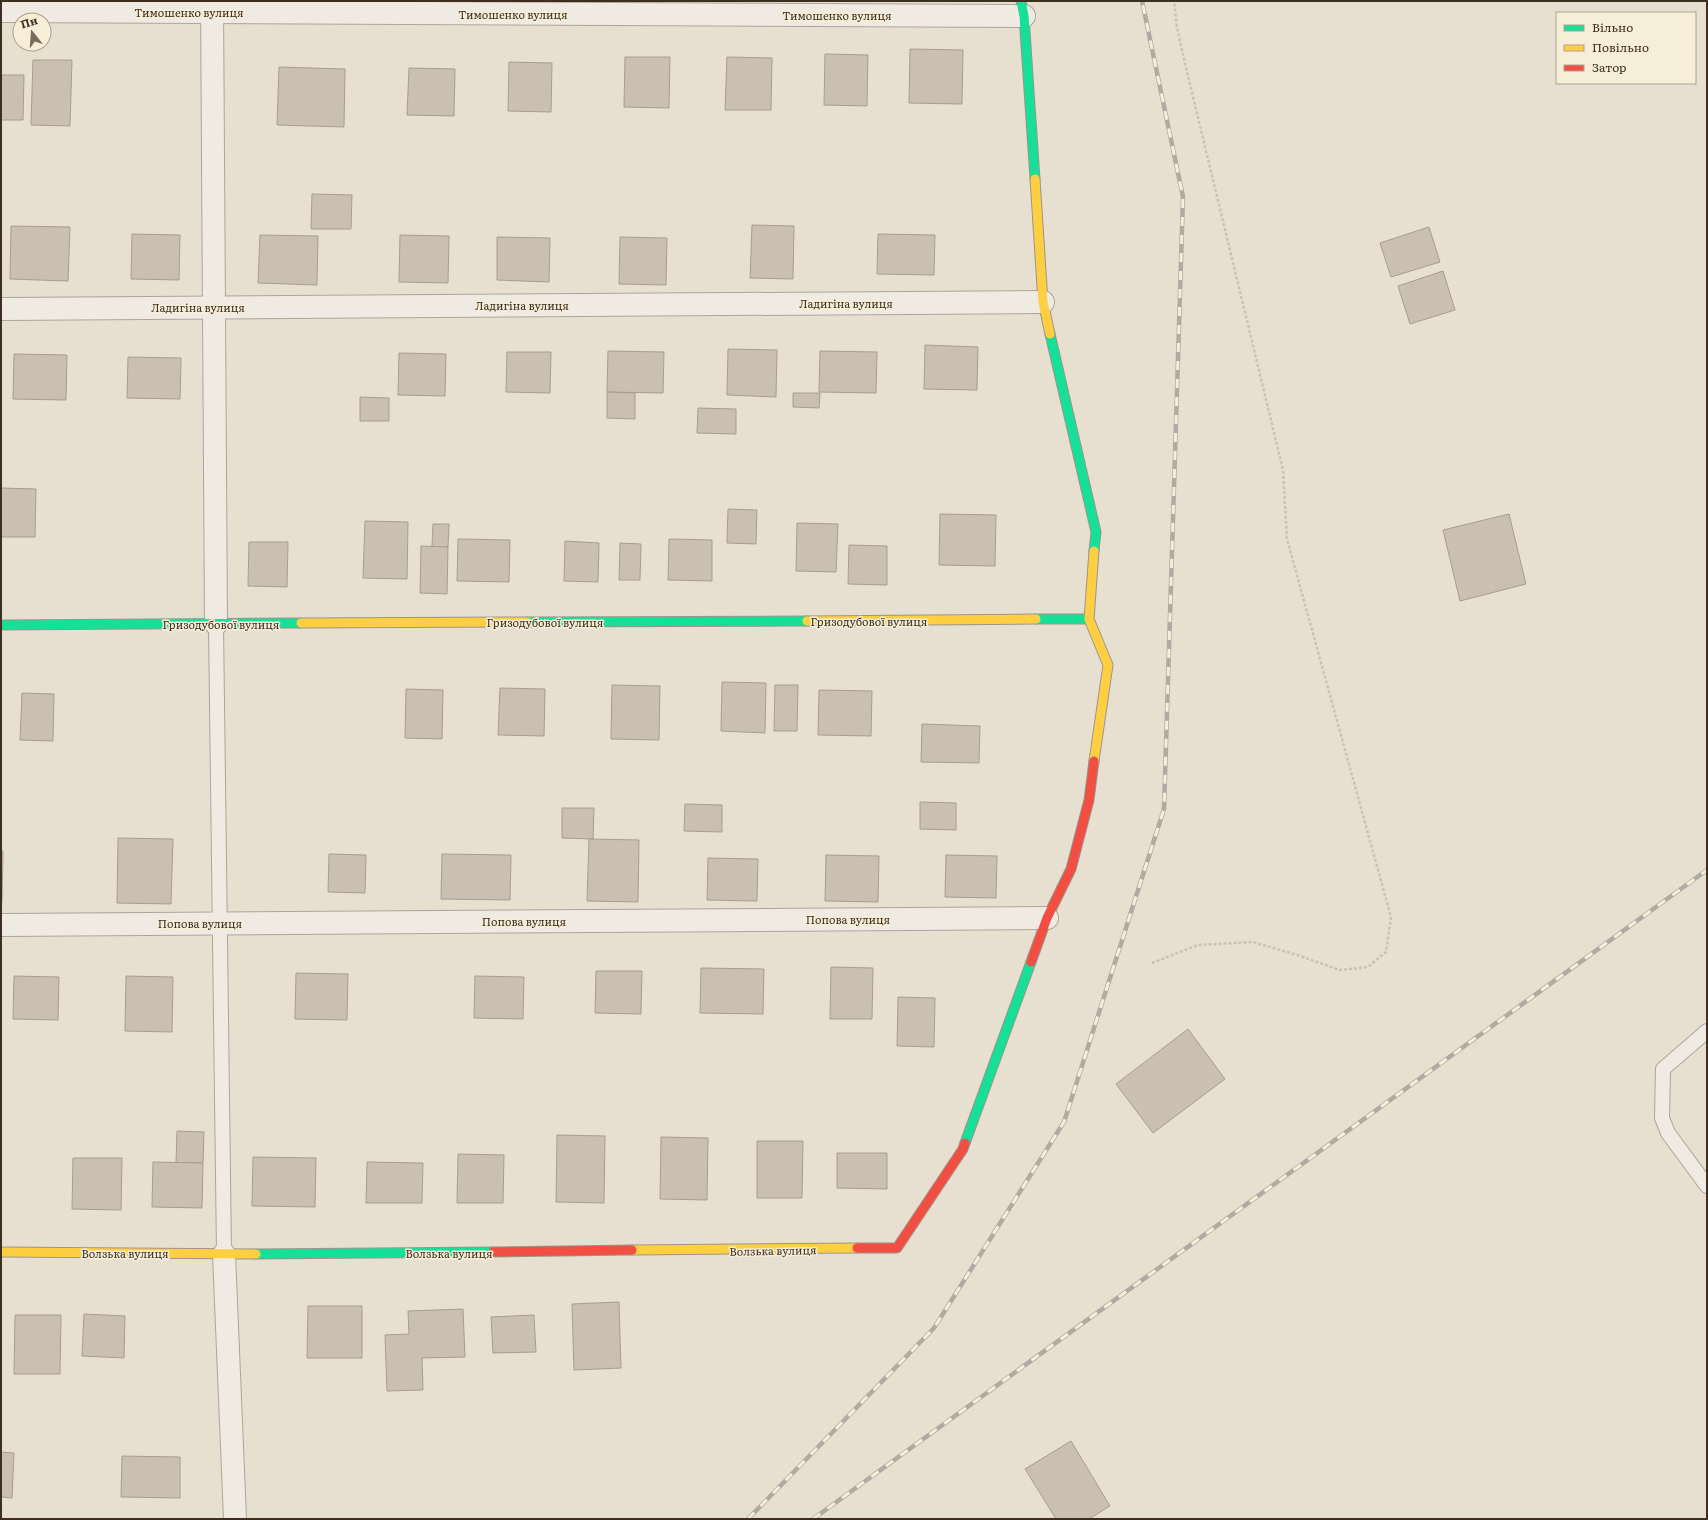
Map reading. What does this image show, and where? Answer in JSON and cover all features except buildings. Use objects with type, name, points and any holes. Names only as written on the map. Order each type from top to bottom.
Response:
[{"type":"street","name":"Тимошенко вулиця","points":[[1,11],[212,6],[1023,9]]},
{"type":"street","points":[[212,6],[216,624]]},
{"type":"street","points":[[1023,9],[1043,302],[1096,532],[1089,619],[1108,665],[1089,800],[1071,869],[1047,918]]},
{"type":"street","name":"Ладигіна вулиця","points":[[1,309],[1043,302]]},
{"type":"street","name":"Гризодубової вулиця","points":[[1,625],[1089,619]]},
{"type":"street","name":"Попова вулиця","points":[[1,925],[1047,918]]},
{"type":"street","name":"Волзька вулиця","points":[[1,1252],[224,1254],[897,1248],[963,1149],[1047,918]]},
{"type":"street","points":[[224,1254],[235,1519]]},
{"type":"lane","points":[[216,624],[224,1254]]},
{"type":"lane","points":[[1707,1031],[1663,1069],[1662,1118],[1668,1133],[1707,1186]]},
{"type":"path","points":[[1152,963],[1198,945],[1253,942],[1297,954],[1340,970],[1368,967],[1386,952],[1391,917],[1287,539],[1283,470],[1187,72],[1177,28],[1174,1]]},
{"type":"railway","points":[[748,1519],[934,1328],[1064,1122],[1164,809],[1183,197],[1142,1]]},
{"type":"railway","points":[[813,1519],[1707,870]]},
{"type":"traffic: fast","points":[[1021,1],[1024,16],[1035,179]]},
{"type":"traffic: fast","points":[[1050,334],[1096,532],[1094,551]]},
{"type":"traffic: fast","points":[[1036,619],[1089,619]]},
{"type":"traffic: fast","points":[[527,622],[807,621]]},
{"type":"traffic: fast","points":[[1,625],[301,623]]},
{"type":"traffic: fast","points":[[965,1143],[1031,962]]},
{"type":"traffic: fast","points":[[256,1254],[493,1252]]},
{"type":"traffic: slow","points":[[1035,179],[1043,302],[1050,334]]},
{"type":"traffic: slow","points":[[1094,551],[1089,619],[1108,665],[1094,761]]},
{"type":"traffic: slow","points":[[807,621],[1036,619]]},
{"type":"traffic: slow","points":[[301,623],[527,622]]},
{"type":"traffic: slow","points":[[632,1250],[857,1248]]},
{"type":"traffic: slow","points":[[1,1252],[256,1254]]},
{"type":"traffic: jam","points":[[1031,962],[1047,918],[1071,869],[1089,800],[1094,761]]},
{"type":"traffic: jam","points":[[857,1248],[897,1248],[963,1149],[965,1143]]},
{"type":"traffic: jam","points":[[493,1252],[632,1250]]}]
